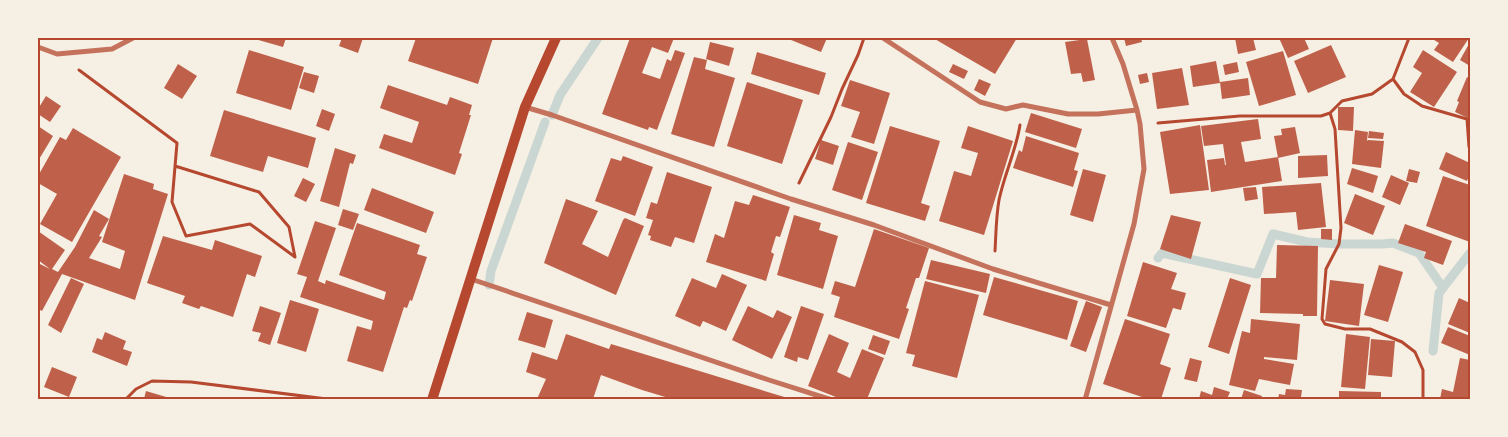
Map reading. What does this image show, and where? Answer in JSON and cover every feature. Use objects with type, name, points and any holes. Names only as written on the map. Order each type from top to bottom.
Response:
[{"type":"main road","points":[[432,400],[525,107],[556,38]]},
{"type":"street","points":[[38,47],[57,54],[112,48],[133,38]]},
{"type":"street","points":[[883,38],[980,102],[1006,110],[1023,105],[1068,114],[1098,114],[1137,110]]},
{"type":"street","points":[[1085,400],[1134,224],[1144,169],[1137,110],[1123,64],[1112,38]]},
{"type":"street","points":[[525,107],[791,199],[874,224],[994,269],[1111,306]]},
{"type":"street","points":[[470,279],[832,400]]},
{"type":"path","points":[[791,199],[831,117],[864,38]]},
{"type":"path","points":[[1140,124],[1240,116],[1320,116],[1330,113],[1342,101],[1372,94],[1393,79],[1409,38]]},
{"type":"path","points":[[57,54],[177,143],[175,166],[172,202],[186,236],[250,224],[295,257],[289,227],[258,192],[175,166]]},
{"type":"path","points":[[1393,79],[1404,94],[1422,106],[1467,120],[1470,147]]},
{"type":"path","points":[[994,269],[999,201],[1017,142],[1023,105]]},
{"type":"path","points":[[1330,113],[1335,129],[1341,228],[1339,244],[1326,269],[1322,319],[1325,324],[1345,329],[1370,329],[1402,342],[1416,352],[1423,370],[1423,400]]},
{"type":"path","points":[[125,400],[136,389],[152,381],[191,382],[335,400]]},
{"type":"building","points":[[251,38],[286,38],[283,47]]},
{"type":"building","points":[[342,38],[363,38],[358,53],[339,46]]},
{"type":"building","points":[[416,38],[493,38],[478,84],[408,61]]},
{"type":"building","points":[[630,38],[674,38],[668,53],[652,47],[642,73],[660,79],[667,59],[671,61],[675,50],[685,53],[657,130],[649,127],[648,130],[602,114]]},
{"type":"building","points":[[786,38],[827,38],[821,52]]},
{"type":"building","points":[[933,38],[1017,38],[995,74]]},
{"type":"building","points":[[1124,38],[1141,38],[1142,42],[1126,46]]},
{"type":"building","points":[[1235,38],[1253,38],[1256,50],[1238,54]]},
{"type":"building","points":[[1279,38],[1304,38],[1309,49],[1288,58]]},
{"type":"building","points":[[1431,38],[1469,38],[1453,62],[1434,50],[1439,43]]},
{"type":"building","points":[[1087,39],[1095,80],[1083,82],[1081,73],[1071,74],[1065,42]]},
{"type":"building","points":[[710,42],[734,48],[729,66],[706,59]]},
{"type":"building","points":[[1470,42],[1470,66],[1460,60]]},
{"type":"building","points":[[1331,45],[1346,77],[1308,93],[1294,61]]},
{"type":"building","points":[[249,50],[304,67],[291,110],[236,93]]},
{"type":"building","points":[[1423,50],[1457,72],[1434,107],[1410,92],[1422,73],[1413,67]]},
{"type":"building","points":[[1283,51],[1296,95],[1259,106],[1246,62]]},
{"type":"building","points":[[757,52],[826,73],[819,95],[751,74]]},
{"type":"building","points":[[694,57],[707,60],[705,69],[735,78],[714,147],[671,134]]},
{"type":"building","points":[[1216,61],[1220,83],[1193,87],[1190,66]]},
{"type":"building","points":[[1237,62],[1239,72],[1225,75],[1223,65]]},
{"type":"building","points":[[178,64],[197,76],[182,99],[164,88]]},
{"type":"building","points":[[953,64],[968,71],[964,79],[949,72]]},
{"type":"building","points":[[1182,68],[1189,105],[1157,109],[1152,73]]},
{"type":"building","points":[[304,72],[319,76],[314,93],[299,88]]},
{"type":"building","points":[[1147,73],[1149,82],[1140,84],[1138,75]]},
{"type":"building","points":[[1467,77],[1470,79],[1470,119],[1455,112],[1459,102],[1457,101]]},
{"type":"building","points":[[1248,78],[1250,95],[1222,99],[1220,82]]},
{"type":"building","points":[[979,79],[991,84],[985,96],[974,90]]},
{"type":"building","points":[[850,80],[890,93],[874,144],[851,137],[860,112],[841,106]]},
{"type":"building","points":[[747,82],[803,100],[782,164],[727,146]]},
{"type":"building","points":[[388,85],[447,105],[450,97],[472,105],[469,115],[471,115],[459,153],[462,154],[455,175],[379,148],[384,134],[412,143],[419,122],[380,108]]},
{"type":"building","points":[[46,96],[61,106],[50,122],[38,114],[38,109]]},
{"type":"building","points":[[1338,107],[1354,107],[1353,131],[1338,130]]},
{"type":"building","points":[[322,109],[335,114],[329,131],[316,126]]},
{"type":"building","points":[[224,110],[316,138],[308,168],[268,156],[263,172],[210,156]]},
{"type":"building","points":[[1031,113],[1082,129],[1076,148],[1025,132]]},
{"type":"building","points":[[1258,119],[1261,139],[1241,142],[1245,162],[1278,157],[1282,181],[1211,192],[1207,160],[1224,158],[1226,165],[1223,144],[1204,146],[1201,126]]},
{"type":"building","points":[[1200,125],[1209,190],[1170,194],[1160,132]]},
{"type":"building","points":[[38,126],[53,136],[38,161]]},
{"type":"building","points":[[890,126],[940,141],[921,203],[930,206],[925,221],[866,203]]},
{"type":"building","points":[[968,126],[1013,141],[984,235],[939,221],[954,171],[971,176],[978,153],[961,148]]},
{"type":"building","points":[[1295,127],[1300,153],[1278,158],[1274,136],[1282,135],[1281,129]]},
{"type":"building","points":[[73,128],[121,157],[72,242],[40,224],[57,194],[38,183],[38,176],[60,137],[66,140]]},
{"type":"building","points":[[1355,130],[1368,132],[1367,141],[1384,141],[1381,168],[1352,164]]},
{"type":"building","points":[[1369,131],[1384,133],[1383,139],[1368,138]]},
{"type":"building","points":[[1026,136],[1079,153],[1074,170],[1078,171],[1073,187],[1013,168],[1019,150],[1022,152]]},
{"type":"building","points":[[821,140],[839,146],[833,165],[815,159]]},
{"type":"building","points":[[848,142],[878,152],[862,200],[832,190]]},
{"type":"building","points":[[335,148],[356,155],[353,164],[350,163],[339,207],[320,201]]},
{"type":"building","points":[[1446,152],[1470,163],[1470,174],[1467,181],[1439,169]]},
{"type":"building","points":[[1327,155],[1328,176],[1298,178],[1298,156]]},
{"type":"building","points":[[623,156],[653,167],[635,216],[595,201],[611,158],[621,161]]},
{"type":"building","points":[[1352,168],[1378,176],[1373,193],[1347,184]]},
{"type":"building","points":[[1083,169],[1106,175],[1093,222],[1070,215]]},
{"type":"building","points":[[1409,169],[1420,172],[1417,183],[1406,181]]},
{"type":"building","points":[[667,172],[712,187],[694,243],[675,237],[671,247],[650,240],[651,236],[648,235],[653,220],[646,218],[651,202],[657,204]]},
{"type":"building","points":[[124,174],[154,184],[153,189],[168,194],[135,300],[62,274],[42,311],[38,309],[38,263],[50,269],[38,260],[38,231],[65,250],[52,269],[58,272],[75,247],[94,210],[109,219],[99,236],[102,237],[89,258],[120,269],[125,251],[102,242]]},
{"type":"building","points":[[1391,175],[1409,183],[1400,205],[1382,197]]},
{"type":"building","points":[[1443,176],[1470,185],[1470,242],[1426,226]]},
{"type":"building","points":[[303,178],[315,184],[306,202],[294,196]]},
{"type":"building","points":[[1321,183],[1326,227],[1298,230],[1296,212],[1264,214],[1262,187]]},
{"type":"building","points":[[1256,187],[1258,199],[1245,201],[1243,188]]},
{"type":"building","points":[[372,188],[434,212],[426,233],[364,210]]},
{"type":"building","points":[[1355,194],[1385,206],[1373,235],[1344,223]]},
{"type":"building","points":[[753,195],[790,207],[780,237],[776,236],[771,252],[774,254],[766,281],[706,262],[715,234],[724,238],[735,201],[749,205]]},
{"type":"building","points":[[566,199],[598,211],[582,244],[608,257],[625,218],[644,226],[616,295],[544,263]]},
{"type":"building","points":[[343,209],[359,214],[353,230],[338,225]]},
{"type":"building","points":[[794,215],[821,223],[819,230],[838,236],[823,289],[777,275]]},
{"type":"building","points":[[1171,215],[1201,222],[1191,259],[1160,249]]},
{"type":"building","points":[[315,221],[336,228],[318,281],[325,284],[326,280],[384,300],[386,292],[339,275],[357,223],[420,245],[417,254],[427,257],[412,301],[410,300],[407,308],[404,307],[383,372],[347,361],[357,326],[371,330],[373,321],[300,297],[307,277],[297,274]]},
{"type":"building","points":[[1405,224],[1452,241],[1443,265],[1424,258],[1426,252],[1398,243]]},
{"type":"building","points":[[874,229],[929,248],[906,308],[909,309],[899,339],[834,317],[840,297],[831,294],[835,281],[855,287]]},
{"type":"building","points":[[1321,229],[1332,229],[1332,240],[1321,239]]},
{"type":"building","points":[[163,236],[212,250],[215,240],[262,256],[255,277],[247,274],[233,317],[201,306],[199,309],[182,303],[185,296],[147,283]]},
{"type":"building","points":[[1277,245],[1318,246],[1317,316],[1260,313],[1261,278],[1276,278]]},
{"type":"building","points":[[931,260],[990,274],[986,293],[926,279]]},
{"type":"building","points":[[1143,262],[1177,273],[1171,289],[1186,293],[1181,310],[1173,308],[1166,328],[1127,316]]},
{"type":"building","points":[[1379,265],[1403,272],[1388,322],[1364,315]]},
{"type":"building","points":[[722,274],[747,285],[726,331],[703,321],[700,327],[675,316],[692,278],[716,288]]},
{"type":"building","points":[[994,277],[1078,301],[1067,340],[983,315]]},
{"type":"building","points":[[71,278],[84,284],[61,333],[48,325]]},
{"type":"building","points":[[1230,278],[1251,285],[1229,354],[1208,347]]},
{"type":"building","points":[[1330,280],[1364,284],[1359,326],[1325,321]]},
{"type":"building","points":[[925,281],[979,295],[957,378],[912,366],[915,355],[906,353]]},
{"type":"building","points":[[1459,298],[1470,303],[1470,333],[1448,324]]},
{"type":"building","points":[[290,300],[319,309],[306,352],[277,343]]},
{"type":"building","points":[[1086,301],[1102,307],[1086,352],[1070,346]]},
{"type":"building","points":[[260,306],[281,313],[270,345],[258,341],[261,333],[252,331]]},
{"type":"building","points":[[748,306],[773,318],[777,310],[792,317],[772,359],[732,340]]},
{"type":"building","points":[[801,306],[824,314],[808,360],[798,357],[797,362],[784,357]]},
{"type":"building","points":[[527,312],[553,320],[545,348],[518,340]]},
{"type":"building","points":[[1125,319],[1170,334],[1160,364],[1171,368],[1161,399],[1148,399],[1103,384]]},
{"type":"building","points":[[1251,319],[1300,324],[1297,360],[1264,357],[1264,359],[1294,364],[1290,385],[1259,379],[1255,391],[1229,385],[1242,331],[1250,333]]},
{"type":"building","points":[[1448,327],[1470,336],[1470,355],[1441,343]]},
{"type":"building","points":[[105,332],[126,341],[123,349],[132,352],[127,366],[92,352],[97,338],[102,340]]},
{"type":"building","points":[[566,334],[609,349],[611,344],[791,399],[672,399],[601,375],[593,399],[537,399],[546,379],[526,372],[532,352],[557,360]]},
{"type":"building","points":[[829,334],[849,343],[837,372],[850,378],[862,349],[884,358],[867,399],[841,399],[808,386]]},
{"type":"building","points":[[1346,334],[1370,337],[1365,389],[1341,387]]},
{"type":"building","points":[[873,335],[890,341],[885,355],[868,349]]},
{"type":"building","points":[[1371,339],[1395,341],[1392,377],[1368,375]]},
{"type":"building","points":[[1190,358],[1202,361],[1197,382],[1184,379]]},
{"type":"building","points":[[1460,358],[1470,360],[1470,399],[1440,399],[1442,389],[1453,392]]},
{"type":"building","points":[[52,367],[77,377],[69,397],[44,387]]},
{"type":"building","points":[[1214,387],[1230,392],[1227,399],[1199,399],[1201,391],[1212,395]]},
{"type":"building","points":[[1286,389],[1302,390],[1301,397],[1314,399],[1278,399],[1279,394],[1285,395]]},
{"type":"building","points":[[1244,390],[1262,396],[1261,399],[1241,399]]},
{"type":"building","points":[[146,391],[173,399],[144,399]]},
{"type":"building","points":[[1339,391],[1381,392],[1381,399],[1339,399]]},
{"type":"waterway","points":[[552,115],[560,95],[598,38]]},
{"type":"waterway","points":[[489,285],[491,271],[545,122]]},
{"type":"waterway","points":[[1158,258],[1162,253],[1257,274],[1273,234],[1307,242],[1339,244],[1393,243],[1419,253],[1443,288]]},
{"type":"waterway","points":[[1433,351],[1439,293],[1470,253]]}]
